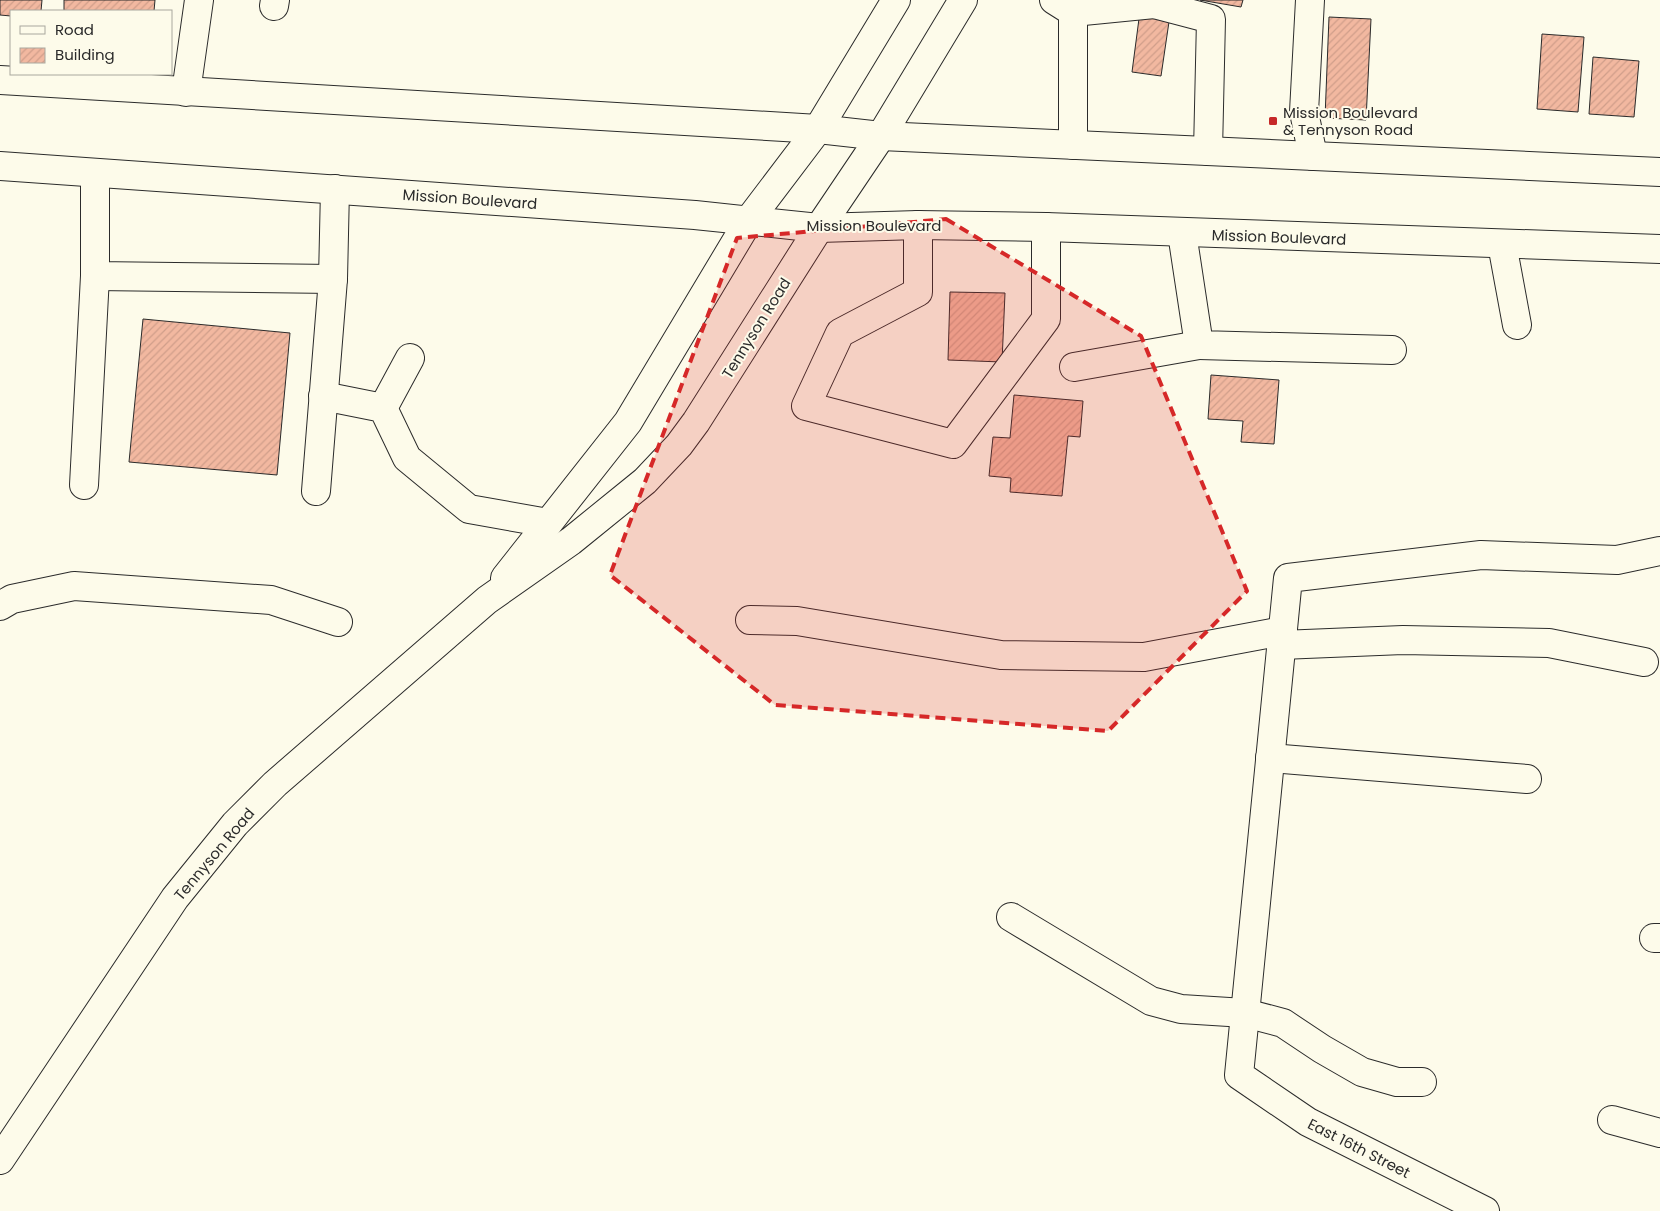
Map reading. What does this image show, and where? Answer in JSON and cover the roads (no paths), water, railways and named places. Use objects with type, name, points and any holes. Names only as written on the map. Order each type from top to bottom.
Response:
[{"type":"main road","points":[[186,92],[199,0]]},
{"type":"main road","name":"Tennyson Road","points":[[487,600],[628,422],[749,220],[818,129],[896,0]]},
{"type":"main road","name":"Tennyson Road","points":[[0,1160],[175,898],[235,824],[275,784],[487,600],[571,541],[644,481],[679,445],[712,400],[818,228],[881,136],[963,0]]},
{"type":"main road","points":[[1310,0],[1304,112],[1313,156]]},
{"type":"main road","points":[[1073,145],[1063,6],[1155,2],[1211,19],[1208,151]]},
{"type":"main road","points":[[0,80],[818,129],[881,136],[1313,156],[1659,166]]},
{"type":"main road","name":"Mission Boulevard","points":[[0,166],[749,220],[818,228],[918,225],[1046,227],[1660,249]]},
{"type":"main road","points":[[84,485],[95,276],[95,173]]},
{"type":"main road","points":[[316,491],[333,279],[335,190]]},
{"type":"main road","points":[[918,225],[918,292],[840,332],[806,406],[953,444],[1046,319],[1046,227]]},
{"type":"main road","points":[[1182,233],[1199,345]]},
{"type":"main road","points":[[1502,244],[1517,325]]},
{"type":"main road","points":[[95,276],[333,279]]},
{"type":"main road","points":[[1074,367],[1199,345],[1392,350]]},
{"type":"main road","points":[[383,408],[410,358]]},
{"type":"main road","points":[[324,396],[383,408]]},
{"type":"main road","points":[[383,408],[407,458],[469,509],[548,523]]},
{"type":"main road","points":[[1245,1013],[1288,578],[1481,555],[1617,560],[1660,551]]},
{"type":"main road","points":[[0,606],[12,599],[74,586],[271,600],[338,622]]},
{"type":"main road","points":[[750,620],[797,621],[1001,655],[1144,657],[1282,638],[1549,643],[1644,662]]},
{"type":"main road","points":[[1270,758],[1528,779]]},
{"type":"main road","points":[[1011,917],[1151,1001],[1180,1008],[1245,1013],[1283,1023],[1322,1049],[1362,1072],[1397,1082],[1422,1082]]},
{"type":"main road","name":"East 16th Street","points":[[1245,1013],[1239,1075],[1308,1122],[1485,1211]]},
{"type":"main road","points":[[1612,1120],[1660,1133]]},
{"type":"place","name":"Mission Boulevard & Tennyson Road","points":[[1273,121]]}]
